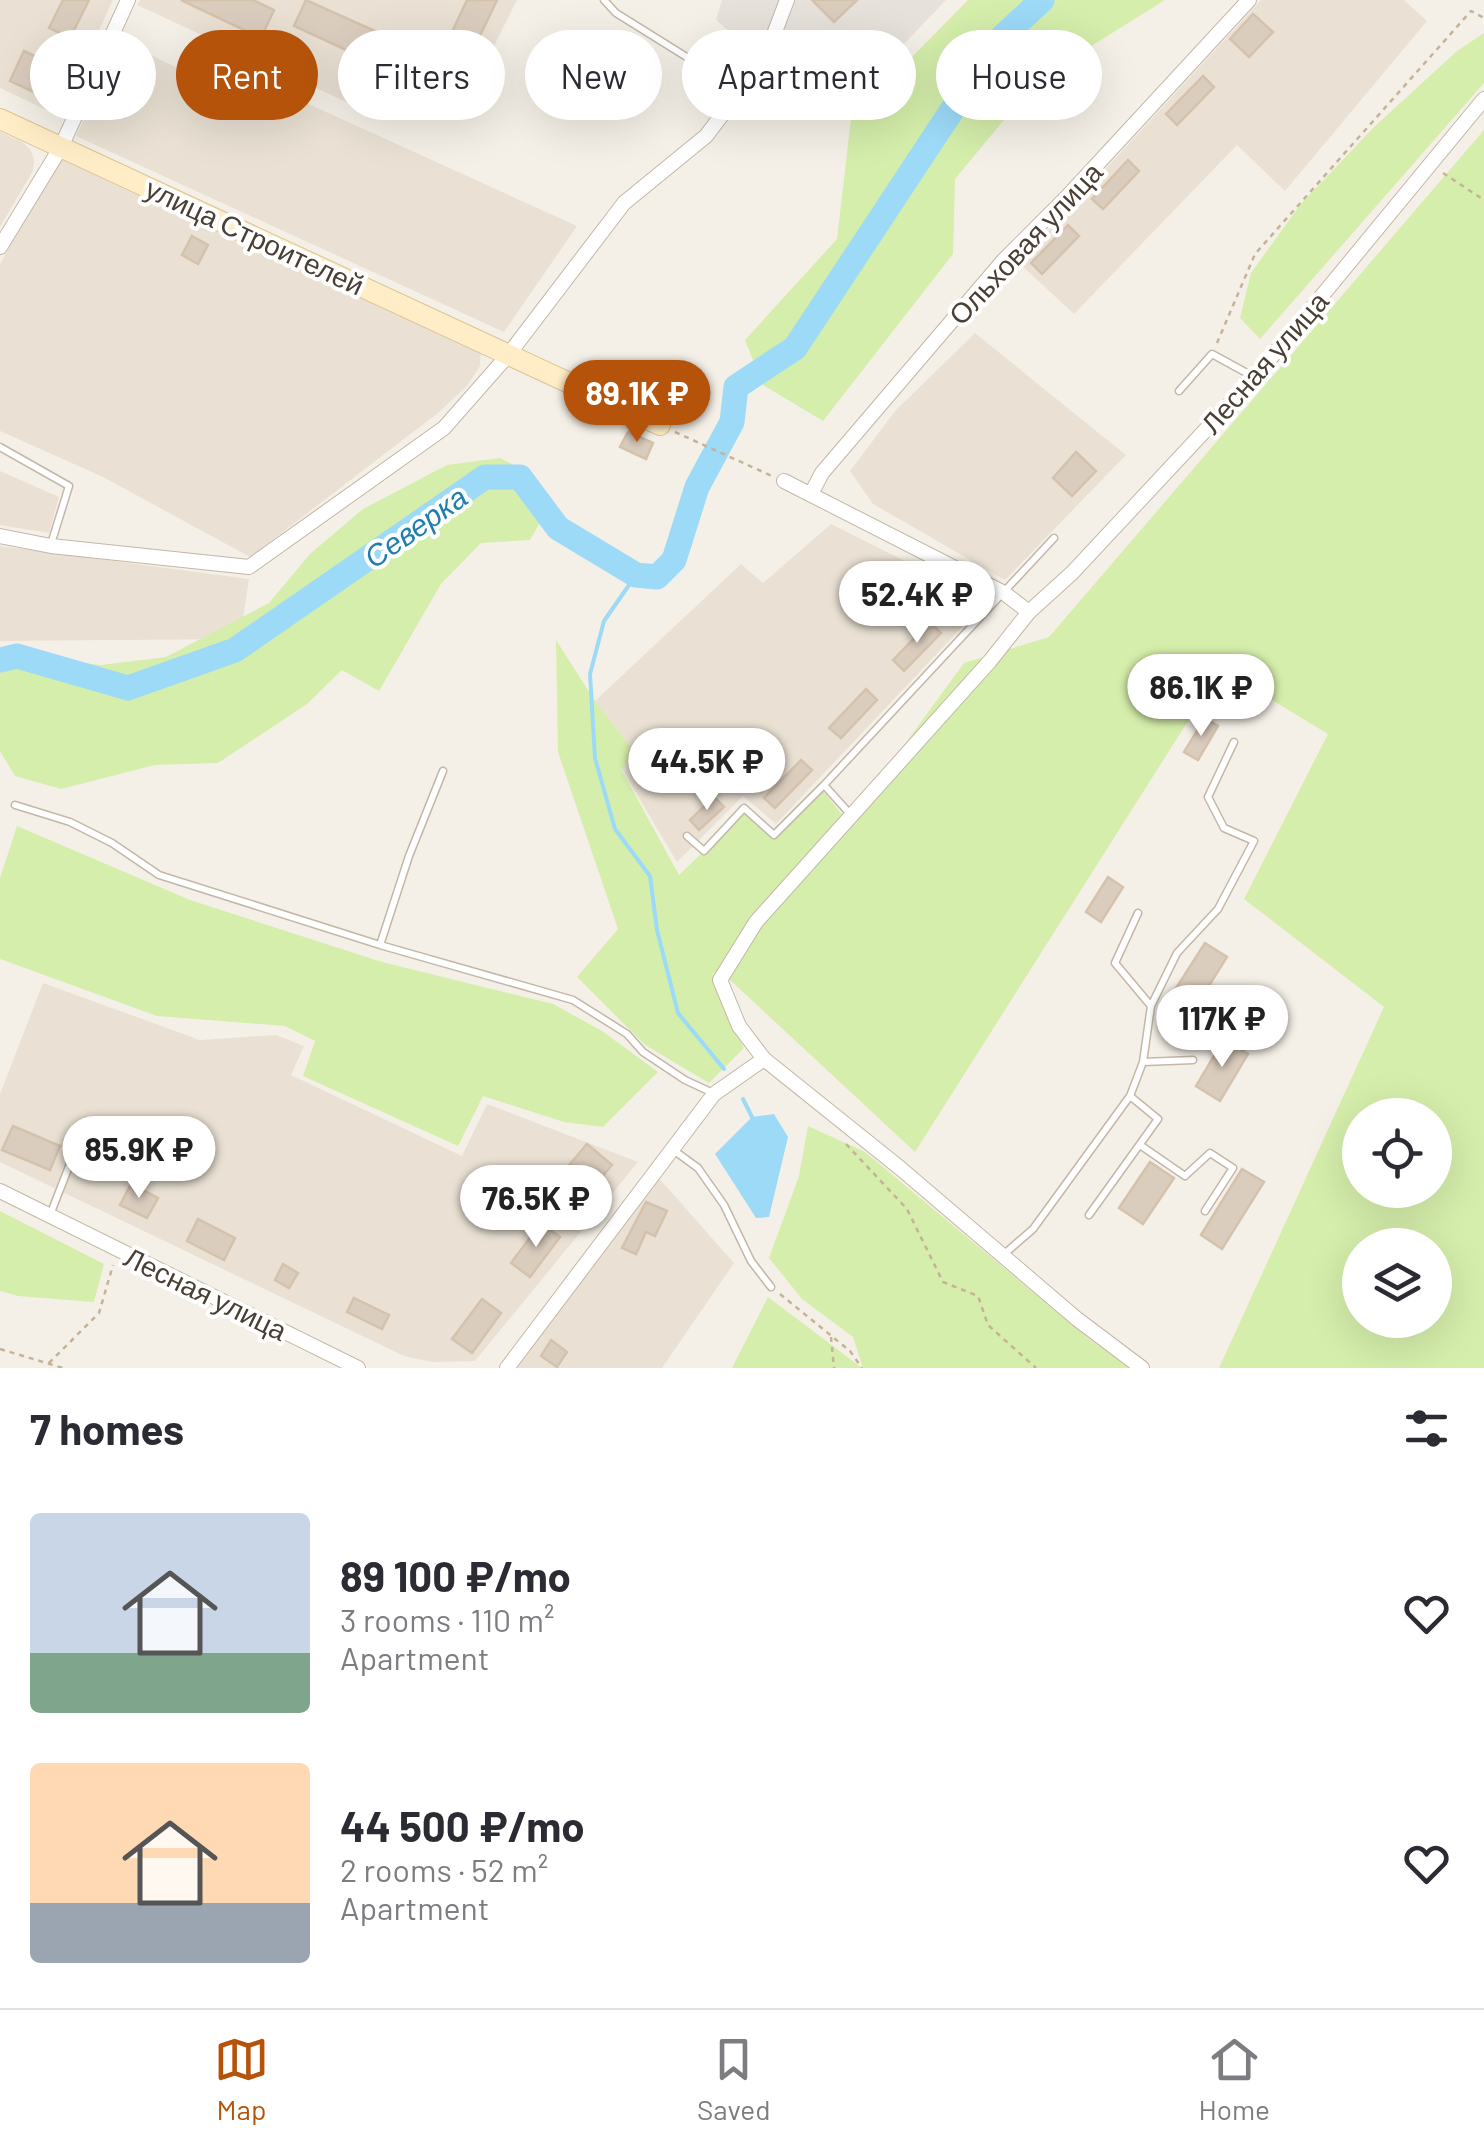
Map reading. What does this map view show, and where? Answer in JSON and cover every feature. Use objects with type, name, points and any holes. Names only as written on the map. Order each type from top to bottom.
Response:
[{"type":"street","points":[[0,247],[61,147],[128,0]]},
{"type":"street","points":[[775,30],[787,0]]},
{"type":"street","name":"Ольховая улица","points":[[810,494],[822,473],[1003,262],[1249,0]]},
{"type":"street","name":"Лесная улица","points":[[764,1059],[739,1026],[720,980],[756,922],[990,661],[1029,612],[1072,573],[1255,377],[1484,99]]},
{"type":"street","name":"улица Строителей","points":[[0,119],[660,425]]},
{"type":"street","points":[[0,536],[51,546],[248,567],[444,428],[510,354],[624,203],[706,136],[718,120]]},
{"type":"street","points":[[784,481],[1004,593],[1029,612]]},
{"type":"street","points":[[507,1368],[714,1094],[764,1059],[1142,1368]]},
{"type":"street","name":"Лесная улица","points":[[0,1191],[358,1368]]},
{"type":"lane","points":[[604,0],[616,13],[682,54]]},
{"type":"lane","points":[[1178,391],[1212,354],[1255,377]]},
{"type":"lane","points":[[0,447],[70,486],[51,546]]},
{"type":"lane","points":[[688,836],[704,851],[744,808],[774,835],[1054,538]]},
{"type":"lane","points":[[1002,1256],[1033,1229],[1130,1096],[1143,1062],[1151,1006],[1177,953],[1218,909],[1254,841],[1224,828],[1208,796],[1234,742]]},
{"type":"lane","points":[[380,944],[408,856],[444,771]]},
{"type":"lane","points":[[824,785],[852,816]]},
{"type":"lane","points":[[15,804],[70,822],[112,843],[159,876],[573,1000],[628,1034],[657,1062],[714,1094]]},
{"type":"lane","points":[[1138,913],[1115,963],[1151,1006]]},
{"type":"lane","points":[[1143,1062],[1193,1060]]},
{"type":"lane","points":[[1089,1216],[1158,1118],[1130,1096]]},
{"type":"lane","points":[[1140,1145],[1185,1176],[1210,1152],[1233,1168],[1206,1211]]},
{"type":"lane","points":[[671,1148],[698,1168],[724,1204],[752,1261],[771,1286]]},
{"type":"lane","points":[[49,1215],[75,1151]]},
{"type":"path","points":[[1212,354],[1255,254],[1471,11],[1484,18]]},
{"type":"path","points":[[1428,163],[1484,200]]},
{"type":"path","points":[[660,425],[784,481]]},
{"type":"path","points":[[842,1140],[908,1209],[943,1282],[978,1296],[988,1324],[1036,1368]]},
{"type":"path","points":[[48,1363],[99,1313],[118,1249]]},
{"type":"path","points":[[771,1286],[850,1351],[862,1368]]},
{"type":"path","points":[[831,1336],[834,1368]]},
{"type":"path","points":[[0,1349],[63,1368]]},
{"type":"shaded area","points":[[0,0],[113,0],[99,30],[30,30],[30,102],[0,88]]},
{"type":"shaded area","points":[[140,0],[517,0],[502,30],[338,30],[338,98],[318,89],[318,30],[191,30],[137,5]]},
{"type":"shaded area","points":[[722,0],[946,0],[916,31],[727,30],[716,20]]},
{"type":"shaded area","points":[[1261,0],[1404,0],[1427,21],[1285,191],[1237,145],[1074,314],[1019,263]]},
{"type":"shaded area","points":[[156,58],[176,67],[176,120],[318,120],[318,108],[577,226],[504,332],[76,136],[84,120],[156,120]]},
{"type":"shaded area","points":[[0,132],[22,142],[34,159],[33,171],[0,227]]},
{"type":"shaded area","points":[[62,153],[481,348],[480,366],[467,386],[438,413],[250,557],[103,477],[0,431],[0,264]]},
{"type":"shaded area","points":[[975,333],[1126,455],[1005,580],[873,504],[850,471],[895,411]]},
{"type":"shaded area","points":[[0,471],[59,497],[49,533],[0,525]]},
{"type":"shaded area","points":[[831,524],[969,593],[983,605],[776,824],[743,796],[677,862],[621,768],[635,754],[595,701],[741,564],[763,583]]},
{"type":"shaded area","points":[[0,546],[249,579],[240,639],[0,641]]},
{"type":"shaded area","points":[[43,983],[200,1040],[276,1035],[304,1046],[291,1075],[462,1156],[487,1104],[638,1162],[475,1361],[432,1362],[404,1356],[0,1162],[0,1094]]},
{"type":"shaded area","points":[[658,1177],[734,1263],[662,1368],[512,1368]]},
{"type":"green space","points":[[968,0],[1165,0],[1102,39],[1102,30],[939,30]]},
{"type":"green space","points":[[936,33],[936,120],[1004,120],[955,179],[953,254],[823,421],[763,385],[745,340],[837,239],[851,120],[916,120],[916,53]]},
{"type":"green space","points":[[1484,33],[1484,83],[1260,339],[1240,318],[1251,273],[1300,205],[1373,128],[1457,51]]},
{"type":"green space","points":[[1484,130],[1484,1368],[1219,1368],[1342,1099],[1342,1208],[1452,1208],[1452,1098],[1342,1098],[1384,1007],[1244,899],[1328,734],[1221,669],[915,1152],[730,980],[712,973],[744,1048],[709,1083],[645,1045],[577,977],[618,929],[558,752],[556,640],[595,701],[636,754],[621,769],[679,875],[744,812],[774,839],[823,791],[848,822],[964,663],[1049,637]]},
{"type":"green space","points":[[500,458],[532,474],[552,501],[530,540],[481,543],[441,584],[379,691],[342,670],[307,704],[218,763],[155,765],[61,789],[15,776],[0,751],[0,653],[101,665],[166,657],[269,603],[310,554],[363,509],[447,465]]},
{"type":"green space","points":[[17,826],[190,900],[382,962],[553,1004],[602,1031],[658,1072],[603,1127],[564,1122],[483,1096],[458,1146],[303,1076],[315,1041],[285,1026],[157,1016],[0,959],[0,878]]},
{"type":"green space","points":[[808,1126],[865,1152],[1089,1339],[1132,1368],[863,1368],[853,1337],[802,1299],[769,1258],[799,1176]]},
{"type":"green space","points":[[0,1211],[104,1264],[94,1302],[0,1291]]},
{"type":"green space","points":[[768,1297],[862,1368],[732,1368]]},
{"type":"water","points":[[774,1114],[788,1137],[769,1217],[756,1218],[715,1154],[752,1117]]},
{"type":"building","points":[[63,0],[89,0],[74,30],[49,28]]},
{"type":"building","points":[[181,0],[253,0],[274,10],[265,30],[244,30]]},
{"type":"building","points":[[306,0],[373,30],[338,30],[338,46],[318,37],[318,30],[294,26]]},
{"type":"building","points":[[467,0],[497,0],[483,30],[453,30]]},
{"type":"building","points":[[812,0],[857,0],[834,22]]},
{"type":"building","points":[[1253,14],[1273,32],[1249,57],[1230,39]]},
{"type":"building","points":[[24,51],[30,54],[30,90],[10,81]]},
{"type":"building","points":[[1203,76],[1214,87],[1177,125],[1166,114]]},
{"type":"building","points":[[1128,160],[1139,171],[1103,209],[1092,199]]},
{"type":"building","points":[[1068,225],[1079,236],[1042,274],[1031,263]]},
{"type":"building","points":[[192,236],[208,245],[198,264],[182,255]]},
{"type":"building","points":[[628,432],[653,443],[646,459],[620,447]]},
{"type":"building","points":[[1076,452],[1096,471],[1072,496],[1053,478]]},
{"type":"building","points":[[930,622],[941,633],[904,671],[893,660]]},
{"type":"building","points":[[866,689],[877,700],[841,738],[829,728]]},
{"type":"building","points":[[1205,718],[1218,726],[1198,760],[1184,752]]},
{"type":"building","points":[[801,760],[812,770],[775,808],[764,798]]},
{"type":"building","points":[[714,797],[724,807],[699,830],[690,820]]},
{"type":"building","points":[[1108,877],[1123,887],[1101,922],[1086,912]]},
{"type":"building","points":[[1205,943],[1227,957],[1195,1008],[1173,993]]},
{"type":"building","points":[[1224,1039],[1248,1054],[1220,1101],[1196,1086]]},
{"type":"building","points":[[13,1126],[60,1146],[50,1170],[2,1150]]},
{"type":"building","points":[[587,1144],[612,1165],[578,1205],[553,1184]]},
{"type":"building","points":[[1150,1162],[1174,1178],[1143,1224],[1119,1208]]},
{"type":"building","points":[[1242,1169],[1264,1182],[1222,1249],[1201,1235]]},
{"type":"building","points":[[131,1184],[158,1198],[147,1218],[120,1205]]},
{"type":"building","points":[[646,1202],[667,1211],[655,1236],[646,1232],[636,1254],[622,1248]]},
{"type":"building","points":[[198,1219],[235,1238],[224,1260],[187,1241]]},
{"type":"building","points":[[541,1223],[560,1237],[530,1277],[511,1263]]},
{"type":"building","points":[[283,1264],[298,1273],[289,1288],[275,1280]]},
{"type":"building","points":[[354,1298],[389,1315],[382,1329],[347,1312]]},
{"type":"building","points":[[482,1299],[501,1313],[472,1353],[452,1339]]},
{"type":"building","points":[[551,1340],[567,1352],[557,1367],[541,1356]]},
{"type":"waterway","name":"Северка","points":[[0,660],[17,656],[128,688],[235,650],[485,477],[520,477],[558,528],[636,575],[657,577],[674,560],[697,487],[732,422],[736,387],[795,348],[997,42],[1042,0]]},
{"type":"waterway","points":[[636,575],[604,621],[590,674],[595,758],[615,829],[650,876],[657,930],[678,1013],[724,1069]]},
{"type":"waterway","points":[[743,1099],[752,1117]]}]
